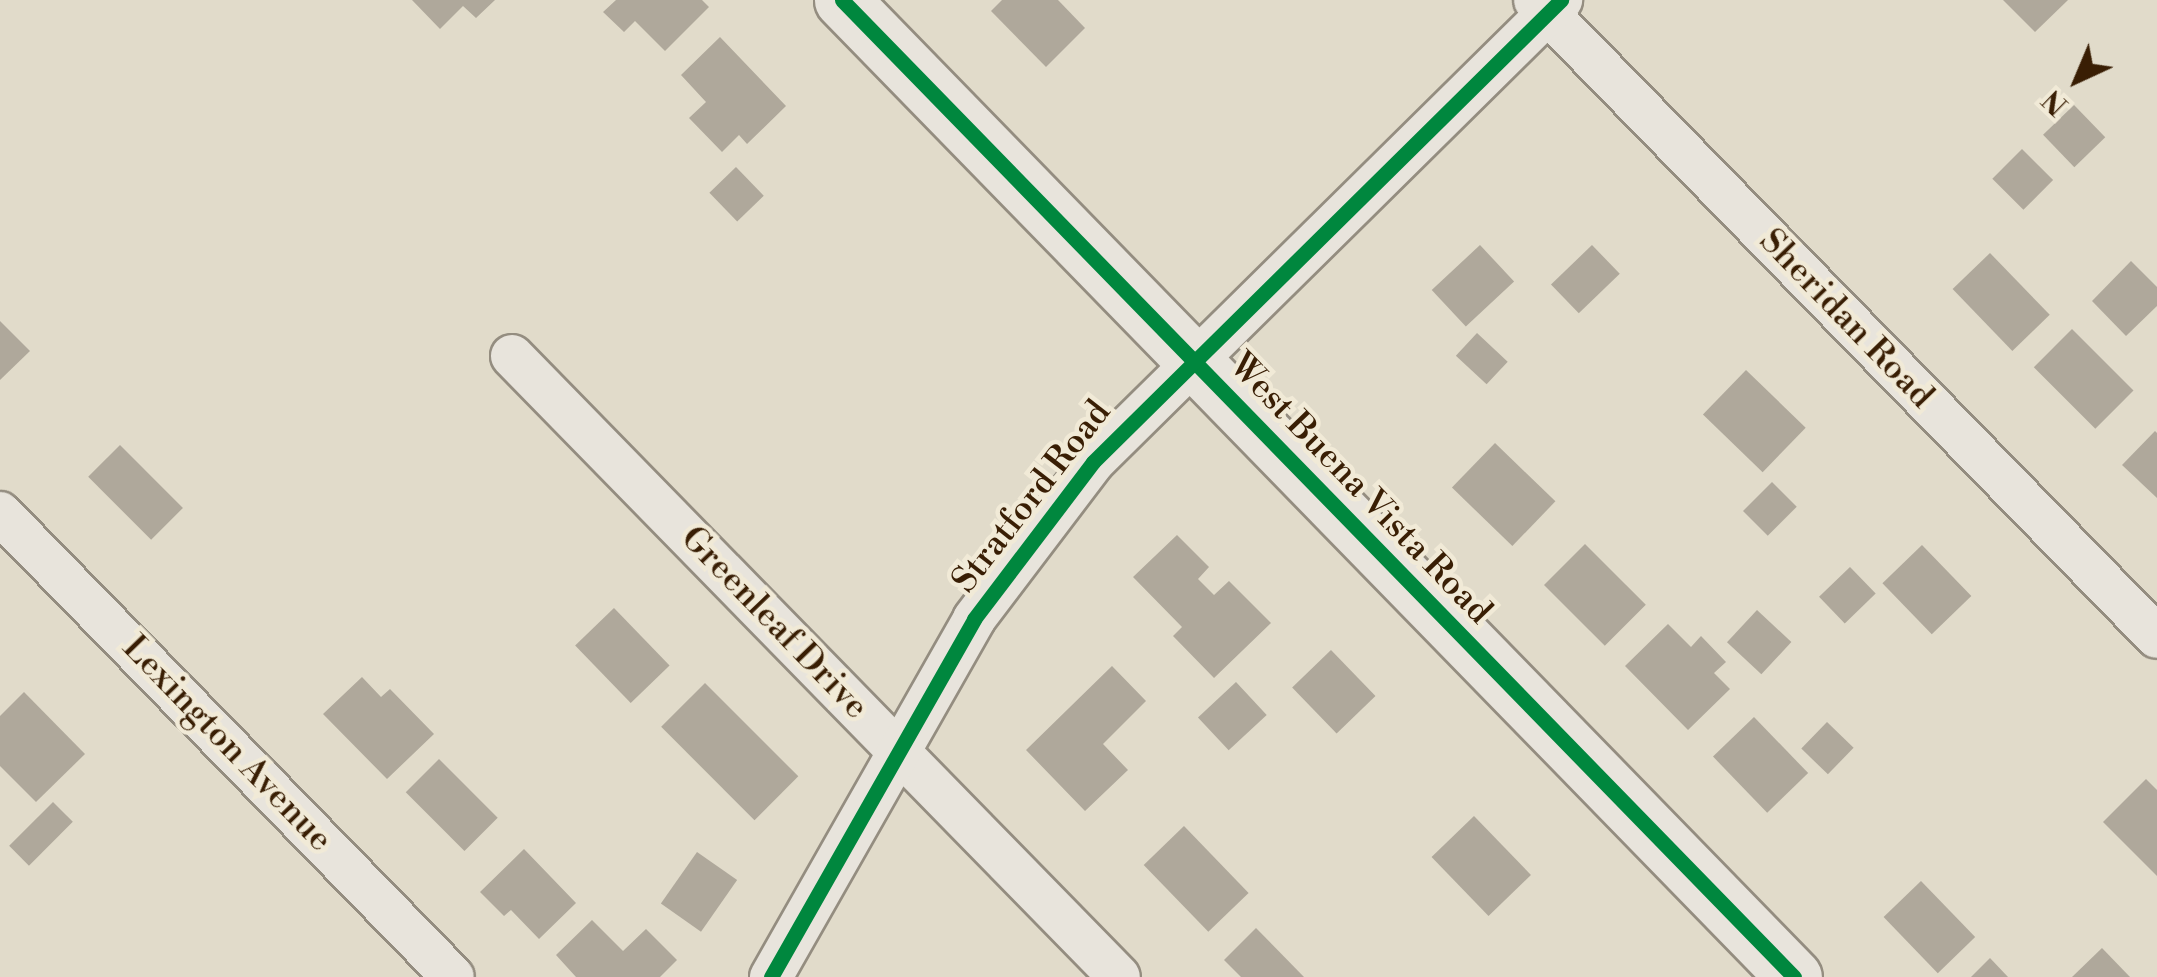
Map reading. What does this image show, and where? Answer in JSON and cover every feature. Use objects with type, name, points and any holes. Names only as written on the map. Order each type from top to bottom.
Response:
[{"type":"street","name":"West Buena Vista Road","points":[[842,0],[1794,977]]},
{"type":"street","name":"Stratford Road","points":[[771,977],[974,619],[1092,462],[1548,4]]},
{"type":"street","name":"Sheridan Road","points":[[1548,4],[2157,637]]},
{"type":"street","name":"Greenleaf Drive","points":[[512,356],[1119,977]]},
{"type":"street","name":"Lexington Avenue","points":[[0,514],[453,977]]},
{"type":"building","points":[[412,0],[495,0],[476,18],[463,6],[440,29]]},
{"type":"building","points":[[616,0],[702,0],[709,7],[665,51],[635,21],[624,32],[603,12]]},
{"type":"building","points":[[1002,0],[1058,0],[1085,28],[1046,67],[991,11]]},
{"type":"building","points":[[2003,0],[2068,0],[2035,32]]},
{"type":"building","points":[[720,37],[786,106],[747,144],[739,135],[722,152],[689,118],[706,102],[681,75]]},
{"type":"building","points":[[2074,105],[2105,137],[2074,167],[2043,135]]},
{"type":"building","points":[[2022,149],[2053,180],[2023,210],[1992,179]]},
{"type":"building","points":[[736,167],[764,196],[737,221],[709,193]]},
{"type":"building","points":[[1480,245],[1514,282],[1466,327],[1432,290]]},
{"type":"building","points":[[1592,245],[1620,274],[1579,313],[1551,285]]},
{"type":"building","points":[[1990,253],[2050,315],[2012,351],[1953,289]]},
{"type":"building","points":[[2131,261],[2157,287],[2157,306],[2126,336],[2092,301]]},
{"type":"building","points":[[0,321],[30,351],[0,380]]},
{"type":"building","points":[[2072,329],[2134,391],[2095,429],[2034,367]]},
{"type":"building","points":[[1477,333],[1508,362],[1487,384],[1456,356]]},
{"type":"building","points":[[1746,370],[1806,428],[1763,472],[1703,415]]},
{"type":"building","points":[[2157,433],[2157,498],[2122,465]]},
{"type":"building","points":[[1495,443],[1555,501],[1512,546],[1452,488]]},
{"type":"building","points":[[120,445],[183,508],[151,540],[88,477]]},
{"type":"building","points":[[1772,482],[1797,507],[1768,536],[1743,511]]},
{"type":"building","points":[[1177,535],[1209,567],[1198,579],[1214,595],[1229,581],[1271,623],[1214,678],[1173,636],[1182,627],[1133,577]]},
{"type":"building","points":[[1585,544],[1646,605],[1605,646],[1544,585]]},
{"type":"building","points":[[1922,545],[1971,596],[1932,634],[1882,583]]},
{"type":"building","points":[[1850,567],[1876,594],[1845,623],[1819,597]]},
{"type":"building","points":[[614,608],[670,666],[631,703],[575,646]]},
{"type":"building","points":[[1757,610],[1791,642],[1761,674],[1727,642]]},
{"type":"building","points":[[1668,624],[1691,647],[1701,636],[1726,662],[1714,673],[1730,689],[1688,730],[1625,666]]},
{"type":"building","points":[[1331,650],[1375,696],[1337,734],[1292,688]]},
{"type":"building","points":[[1112,666],[1146,701],[1103,744],[1128,770],[1085,811],[1026,750]]},
{"type":"building","points":[[362,677],[381,697],[390,689],[434,734],[387,779],[323,714]]},
{"type":"building","points":[[1236,682],[1267,715],[1229,750],[1198,717]]},
{"type":"building","points":[[705,683],[798,776],[754,820],[661,727]]},
{"type":"building","points":[[24,692],[85,754],[36,802],[0,766],[0,716]]},
{"type":"building","points":[[1754,717],[1808,773],[1767,813],[1713,757]]},
{"type":"building","points":[[1827,722],[1854,748],[1828,774],[1801,749]]},
{"type":"building","points":[[439,759],[498,818],[464,851],[406,792]]},
{"type":"building","points":[[2146,779],[2157,790],[2157,876],[2103,822]]},
{"type":"building","points":[[53,802],[73,822],[29,866],[9,846]]},
{"type":"building","points":[[1474,816],[1531,875],[1489,916],[1432,857]]},
{"type":"building","points":[[1184,826],[1249,893],[1208,932],[1144,865]]},
{"type":"building","points":[[524,849],[576,903],[539,939],[511,910],[504,916],[480,892]]},
{"type":"building","points":[[697,852],[737,880],[701,932],[661,904]]},
{"type":"building","points":[[1921,881],[1975,937],[1938,973],[1884,917]]},
{"type":"building","points":[[592,920],[623,951],[646,929],[677,960],[660,977],[576,977],[556,955]]},
{"type":"building","points":[[1256,928],[1304,977],[1241,977],[1224,960]]},
{"type":"building","points":[[2102,948],[2130,977],[2072,977]]},
{"type":"building","points":[[1990,958],[2008,977],[1971,977]]},
{"type":"cycle path","points":[[842,0],[1794,977]]},
{"type":"cycle path","points":[[771,977],[974,619],[1093,462],[1561,0]]}]
